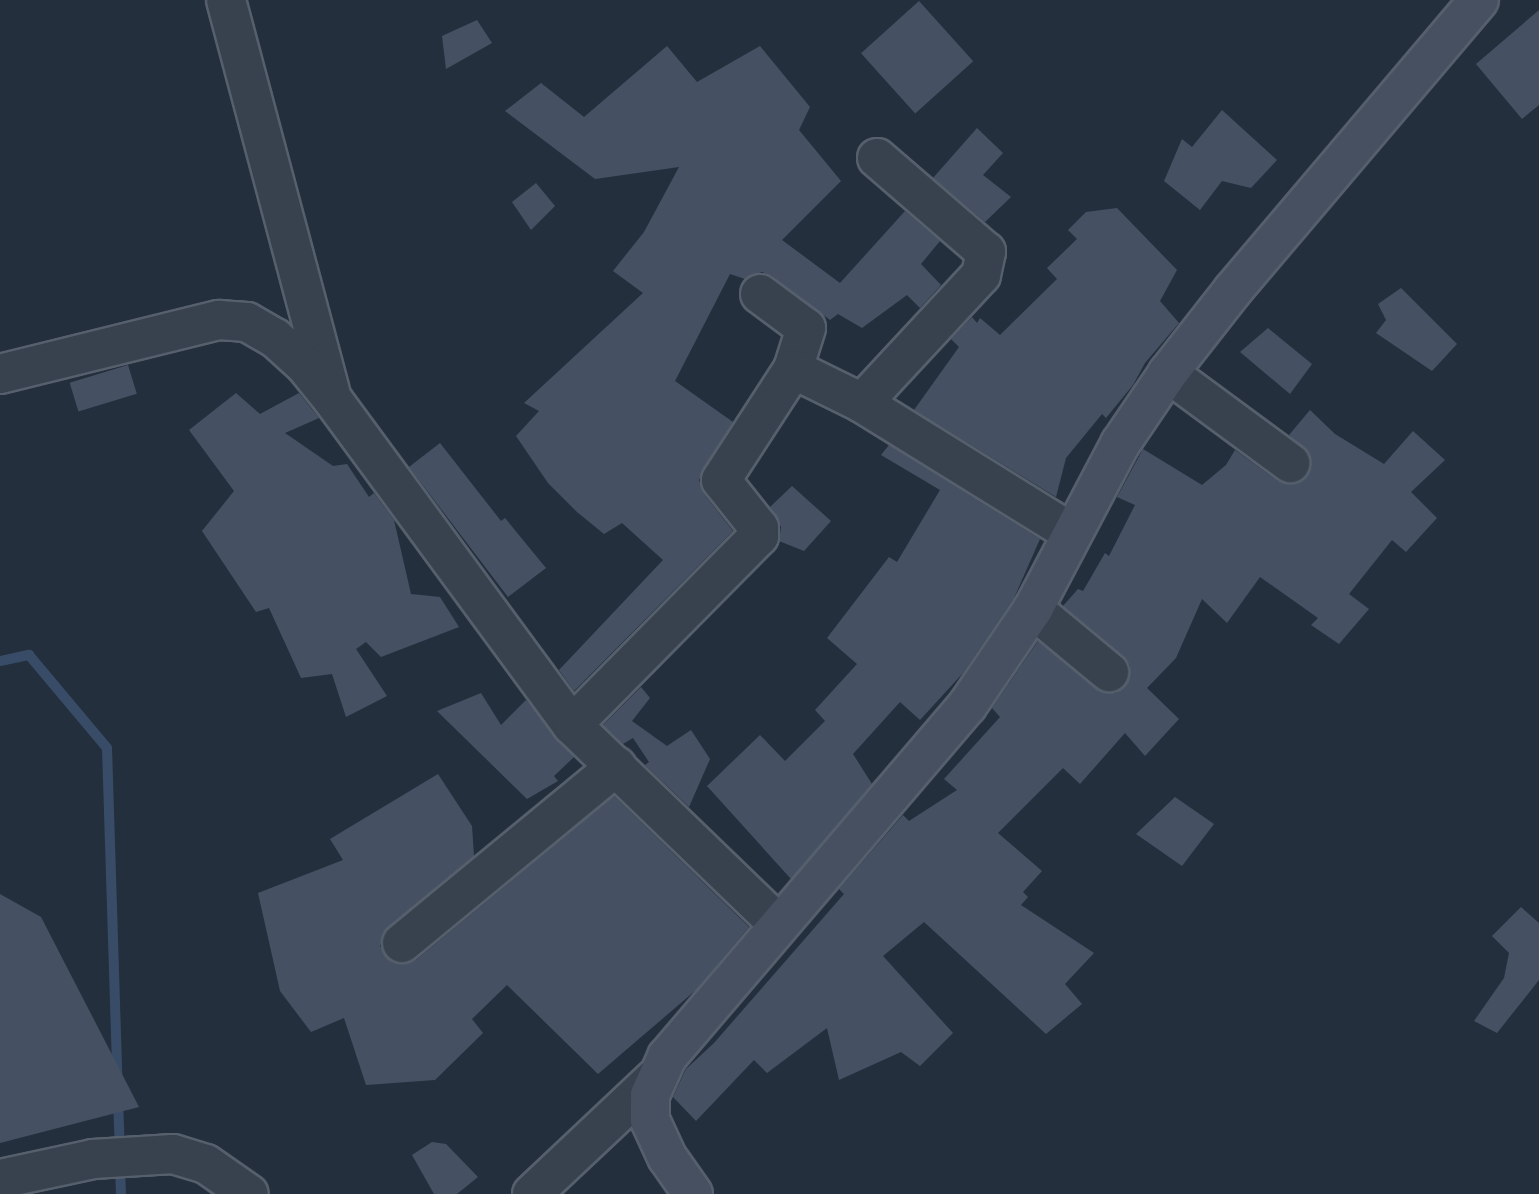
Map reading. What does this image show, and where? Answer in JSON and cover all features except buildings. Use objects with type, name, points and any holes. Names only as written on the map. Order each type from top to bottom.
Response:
[{"type":"street","points":[[226,0],[333,400]]},
{"type":"street","points":[[531,1194],[655,1078],[678,1041],[931,751],[1033,609],[1120,444],[1168,373],[1241,280],[1479,0]]},
{"type":"street","points":[[862,403],[981,275],[987,260],[981,246],[877,158]]},
{"type":"street","points":[[572,725],[760,536],[759,528],[721,480],[793,369],[806,328],[760,294]]},
{"type":"street","points":[[0,374],[196,325],[235,320],[275,338],[305,365],[333,400],[572,725],[778,924]]},
{"type":"street","points":[[793,369],[862,403],[1072,533]]},
{"type":"street","points":[[1168,373],[1290,463]]},
{"type":"street","points":[[1033,609],[1109,672]]},
{"type":"street","points":[[402,943],[617,766]]},
{"type":"street","points":[[655,1078],[648,1105],[652,1127],[693,1194]]},
{"type":"street","points":[[0,1179],[93,1159],[173,1154],[206,1164],[249,1194]]},
{"type":"waterway","points":[[0,661],[29,655],[107,748],[117,1075]]},
{"type":"waterway","points":[[118,1100],[120,1151]]},
{"type":"waterway","points":[[120,1167],[121,1194]]}]
